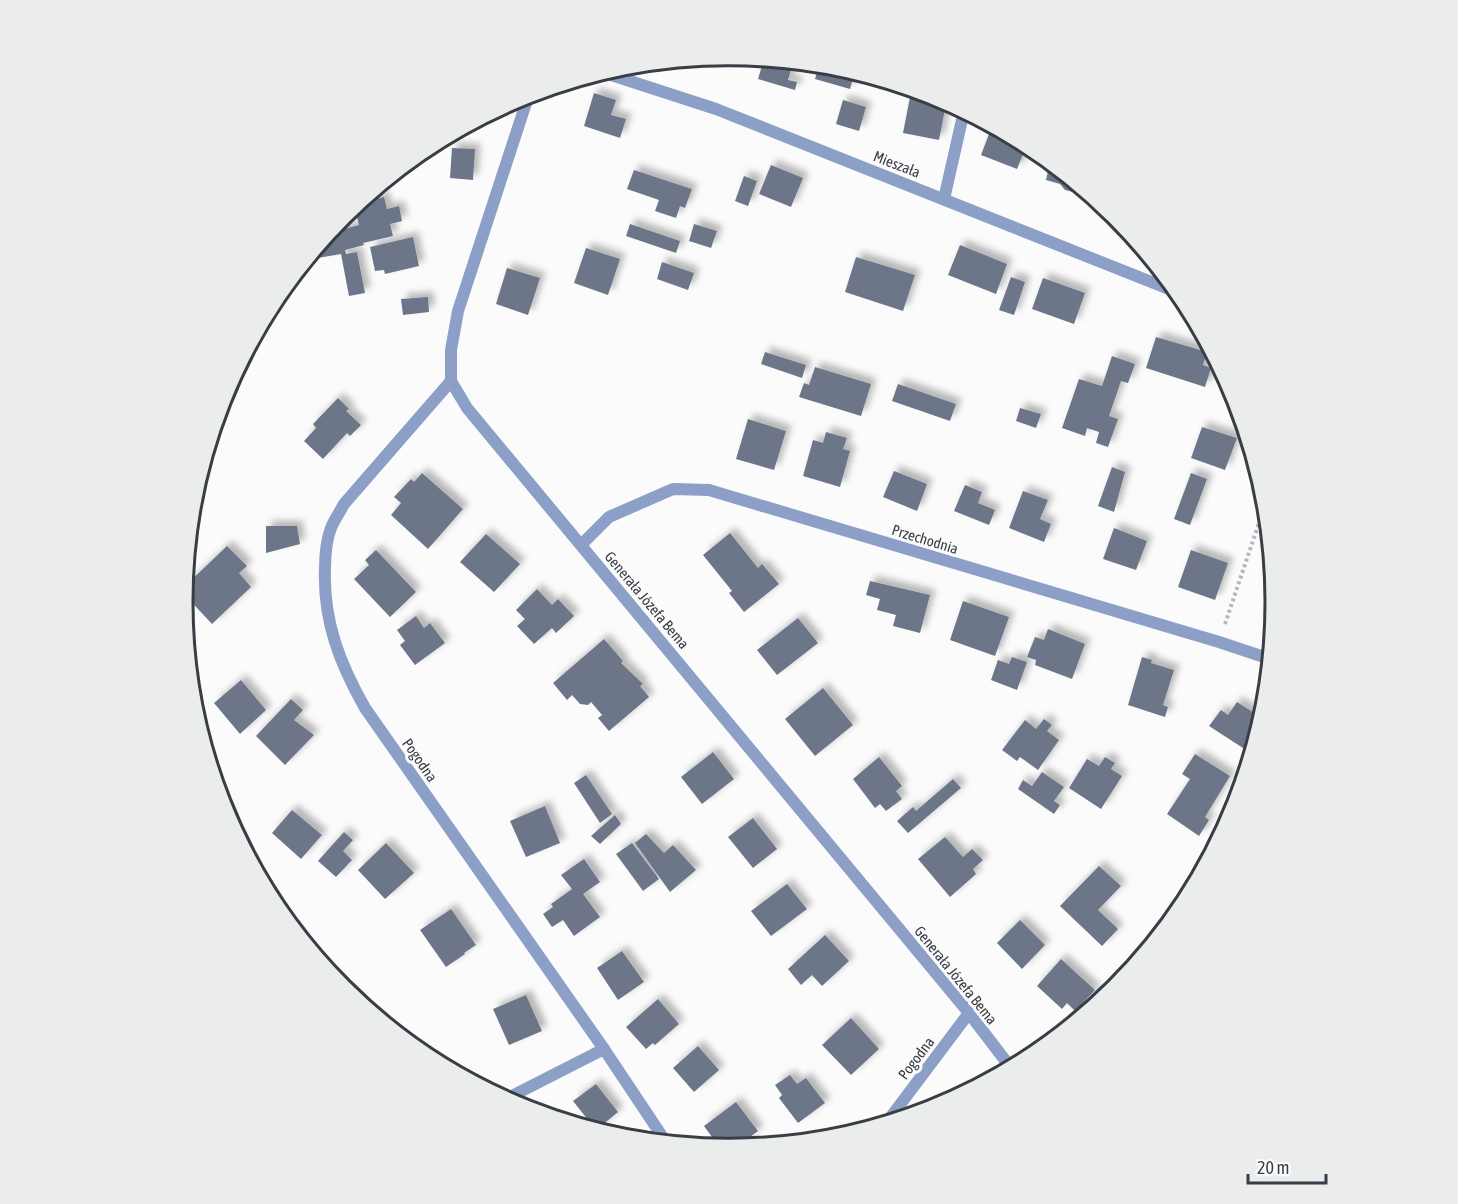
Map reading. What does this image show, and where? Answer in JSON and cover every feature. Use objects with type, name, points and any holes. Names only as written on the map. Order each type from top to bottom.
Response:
[{"type":"street","name":"Mieszała","points":[[618,77],[716,109],[1162,286]]},
{"type":"street","points":[[451,381],[451,350],[458,311],[525,107]]},
{"type":"street","points":[[944,199],[962,119]]},
{"type":"street","name":"Generała Józefa Bema","points":[[451,381],[467,408],[969,1013],[1006,1061]]},
{"type":"street","name":"Pogodna","points":[[451,381],[344,504],[331,527],[325,554],[324,583],[332,635],[351,684],[365,708],[604,1049],[660,1133]]},
{"type":"street","name":"Przechodnia","points":[[582,544],[609,517],[673,489],[709,490],[1262,656]]},
{"type":"street","name":"Pogodna","points":[[903,1109],[969,1013]]},
{"type":"street","points":[[517,1094],[604,1049]]},
{"type":"path","points":[[1219,642],[1259,523]]},
{"type":"building","points":[[762,67],[764,67],[791,70],[788,80],[797,82],[795,90],[758,79]]},
{"type":"building","points":[[816,73],[853,80],[850,89],[815,79]]},
{"type":"building","points":[[594,93],[616,100],[611,115],[626,119],[620,138],[584,126]]},
{"type":"building","points":[[910,98],[945,112],[939,140],[903,133]]},
{"type":"building","points":[[843,100],[866,107],[859,131],[836,124]]},
{"type":"building","points":[[989,134],[1023,154],[1017,169],[981,155]]},
{"type":"building","points":[[452,148],[475,149],[473,180],[450,178]]},
{"type":"building","points":[[771,165],[803,178],[791,207],[759,194]]},
{"type":"building","points":[[634,170],[692,189],[685,208],[680,206],[676,218],[655,211],[659,200],[627,189]]},
{"type":"building","points":[[1048,172],[1073,192],[1065,190],[1060,184],[1046,180]]},
{"type":"building","points":[[744,176],[757,181],[748,206],[735,201]]},
{"type":"building","points":[[384,197],[387,209],[399,206],[402,221],[390,224],[393,236],[345,250],[346,254],[357,252],[365,293],[349,296],[341,254],[319,258],[344,229],[359,225],[357,217],[376,199]]},
{"type":"building","points":[[630,224],[680,241],[676,253],[626,236]]},
{"type":"building","points":[[694,224],[717,231],[711,248],[689,241]]},
{"type":"building","points":[[413,237],[419,266],[385,274],[384,270],[375,271],[370,247]]},
{"type":"building","points":[[960,245],[1007,264],[996,294],[948,275]]},
{"type":"building","points":[[586,248],[620,259],[608,295],[574,283]]},
{"type":"building","points":[[856,257],[915,275],[903,311],[845,292]]},
{"type":"building","points":[[662,262],[694,273],[688,290],[657,279]]},
{"type":"building","points":[[507,268],[540,278],[528,315],[496,304]]},
{"type":"building","points":[[1011,277],[1025,282],[1014,315],[999,310]]},
{"type":"building","points":[[1043,278],[1085,293],[1074,324],[1032,309]]},
{"type":"building","points":[[428,297],[429,312],[403,315],[401,299]]},
{"type":"building","points":[[1156,337],[1202,351],[1206,357],[1203,365],[1211,368],[1205,387],[1146,368]]},
{"type":"building","points":[[765,352],[806,365],[802,378],[761,364]]},
{"type":"building","points":[[1112,356],[1135,364],[1128,383],[1121,381],[1109,416],[1118,419],[1108,447],[1096,443],[1099,432],[1087,428],[1085,436],[1062,428],[1079,379],[1102,386]]},
{"type":"building","points":[[815,367],[871,384],[861,416],[799,397],[804,383],[809,385]]},
{"type":"building","points":[[898,384],[956,404],[950,421],[892,401]]},
{"type":"building","points":[[338,398],[349,409],[346,411],[361,425],[350,436],[347,433],[323,459],[304,441],[316,428],[313,424]]},
{"type":"building","points":[[1020,408],[1041,414],[1036,428],[1016,421]]},
{"type":"building","points":[[748,419],[786,431],[774,470],[736,459]]},
{"type":"building","points":[[1202,427],[1237,438],[1225,470],[1191,458]]},
{"type":"building","points":[[826,432],[847,438],[843,449],[850,451],[840,487],[803,476],[813,440],[823,443]]},
{"type":"building","points":[[1112,467],[1125,472],[1114,512],[1098,506]]},
{"type":"building","points":[[894,471],[927,484],[917,511],[883,497]]},
{"type":"building","points":[[422,473],[463,509],[428,549],[391,515],[401,503],[394,497],[411,479],[414,482]]},
{"type":"building","points":[[1191,473],[1207,479],[1190,525],[1174,519]]},
{"type":"building","points":[[965,485],[982,492],[978,503],[995,510],[989,525],[954,511]]},
{"type":"building","points":[[1023,491],[1048,500],[1040,519],[1051,524],[1044,542],[1009,528]]},
{"type":"building","points":[[266,526],[297,526],[300,544],[266,553]]},
{"type":"building","points":[[1114,528],[1147,541],[1136,570],[1103,559]]},
{"type":"building","points":[[730,533],[758,568],[762,564],[779,584],[744,612],[729,593],[732,591],[703,555]]},
{"type":"building","points":[[486,534],[520,564],[494,592],[460,562]]},
{"type":"building","points":[[227,546],[247,566],[239,573],[251,587],[212,624],[193,604],[194,578]]},
{"type":"building","points":[[376,550],[416,592],[390,617],[354,579],[369,565],[365,560]]},
{"type":"building","points":[[1191,550],[1228,563],[1215,600],[1178,587]]},
{"type":"building","points":[[870,581],[930,595],[920,633],[893,626],[896,615],[877,610],[880,599],[866,595]]},
{"type":"building","points":[[537,589],[552,605],[558,599],[574,616],[556,633],[552,628],[534,644],[517,626],[525,619],[516,610]]},
{"type":"building","points":[[963,601],[1009,617],[995,656],[950,640]]},
{"type":"building","points":[[416,616],[424,628],[430,623],[445,643],[415,665],[400,645],[405,641],[397,630]]},
{"type":"building","points":[[798,618],[818,643],[777,675],[757,650]]},
{"type":"building","points":[[1048,629],[1085,644],[1072,679],[1035,665],[1036,660],[1027,657],[1035,637],[1044,640]]},
{"type":"building","points":[[604,639],[623,661],[621,663],[643,684],[640,686],[649,697],[609,731],[598,718],[602,715],[591,702],[588,705],[580,704],[572,695],[567,700],[553,683]]},
{"type":"building","points":[[1012,657],[1027,662],[1017,690],[991,680],[998,660],[1009,664]]},
{"type":"building","points":[[1142,657],[1152,660],[1151,663],[1174,670],[1163,705],[1168,707],[1165,717],[1128,705]]},
{"type":"building","points":[[241,680],[266,710],[240,734],[214,703]]},
{"type":"building","points":[[823,688],[853,725],[815,756],[785,719]]},
{"type":"building","points":[[291,699],[303,710],[294,720],[314,735],[285,765],[256,736]]},
{"type":"building","points":[[1237,702],[1254,713],[1245,749],[1209,726],[1221,710],[1228,715]]},
{"type":"building","points":[[1044,719],[1052,725],[1047,731],[1059,740],[1038,770],[1020,757],[1017,761],[1002,750],[1025,720],[1036,729]]},
{"type":"building","points":[[713,752],[734,779],[702,804],[681,777]]},
{"type":"building","points":[[1195,754],[1230,776],[1205,817],[1209,820],[1199,836],[1167,814],[1190,779],[1182,774]]},
{"type":"building","points":[[879,757],[902,786],[896,791],[902,799],[886,811],[880,804],[875,808],[853,779]]},
{"type":"building","points":[[1105,757],[1115,763],[1111,769],[1122,776],[1101,809],[1069,788],[1087,759],[1099,766]]},
{"type":"building","points":[[1042,772],[1064,787],[1054,801],[1060,805],[1054,814],[1018,789],[1023,780],[1032,786]]},
{"type":"building","points":[[586,775],[612,814],[600,823],[574,783]]},
{"type":"building","points":[[953,779],[961,788],[908,833],[897,821],[913,807],[916,811]]},
{"type":"building","points":[[545,806],[560,843],[526,857],[510,821]]},
{"type":"building","points":[[292,810],[322,835],[301,859],[272,833]]},
{"type":"building","points":[[615,815],[621,824],[600,844],[591,836]]},
{"type":"building","points":[[753,818],[777,849],[753,868],[728,837]]},
{"type":"building","points":[[344,832],[353,840],[343,851],[352,860],[336,877],[318,861]]},
{"type":"building","points":[[646,834],[664,853],[673,845],[696,870],[670,892],[635,843]]},
{"type":"building","points":[[945,837],[963,857],[972,849],[983,860],[973,869],[976,874],[950,897],[918,859]]},
{"type":"building","points":[[386,843],[414,873],[385,899],[358,870]]},
{"type":"building","points":[[632,843],[659,879],[643,891],[616,854]]},
{"type":"building","points":[[584,859],[600,882],[583,894],[600,917],[574,936],[563,920],[552,927],[543,914],[553,907],[551,904],[572,889],[561,875]]},
{"type":"building","points":[[1099,866],[1121,886],[1098,910],[1118,929],[1102,946],[1060,906]]},
{"type":"building","points":[[787,884],[807,909],[771,936],[751,911]]},
{"type":"building","points":[[451,909],[476,945],[446,967],[420,930]]},
{"type":"building","points":[[1020,920],[1045,945],[1022,969],[997,943]]},
{"type":"building","points":[[825,935],[849,961],[822,986],[812,975],[801,985],[788,969]]},
{"type":"building","points":[[622,951],[644,982],[618,1000],[597,968]]},
{"type":"building","points":[[1061,959],[1095,990],[1075,1011],[1067,1003],[1062,1009],[1037,986]]},
{"type":"building","points":[[526,995],[542,1031],[509,1045],[493,1009]]},
{"type":"building","points":[[658,999],[679,1024],[655,1045],[653,1043],[646,1049],[626,1027]]},
{"type":"building","points":[[851,1018],[879,1049],[851,1075],[822,1045]]},
{"type":"building","points":[[698,1046],[719,1070],[694,1092],[673,1068]]},
{"type":"building","points":[[790,1075],[797,1084],[806,1078],[825,1103],[798,1123],[779,1098],[782,1095],[775,1085]]},
{"type":"building","points":[[596,1084],[618,1112],[604,1123],[590,1120],[573,1101]]},
{"type":"building","points":[[736,1102],[758,1131],[749,1137],[712,1138],[704,1126]]}]
